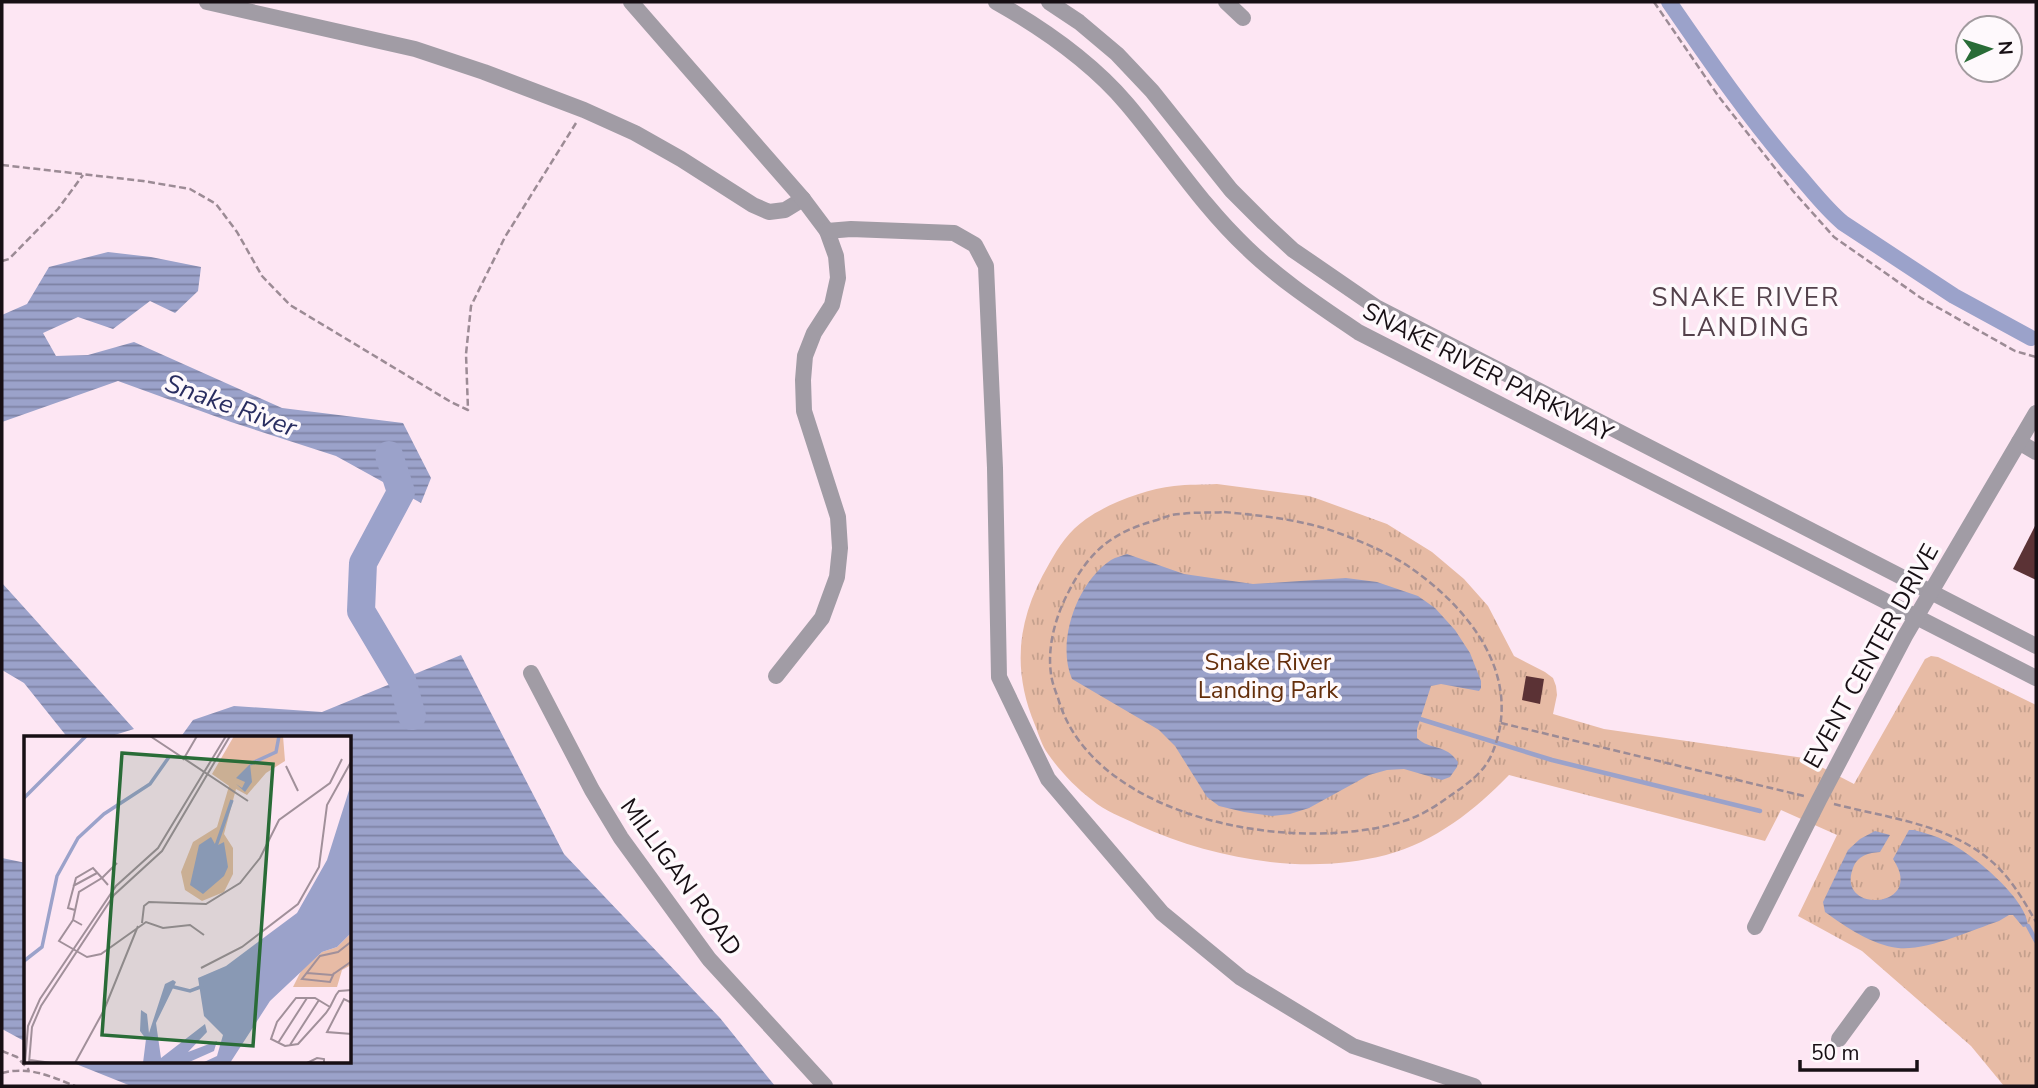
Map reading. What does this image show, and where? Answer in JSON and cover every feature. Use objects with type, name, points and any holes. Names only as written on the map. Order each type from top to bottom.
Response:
[{"type":"street","points":[[207,2],[415,49],[484,72],[584,110],[635,134],[769,212],[785,210],[803,199]]},
{"type":"street","points":[[631,2],[803,199],[827,231],[836,256],[838,278],[832,305],[814,333],[806,356],[803,380],[804,411],[838,517],[840,548],[837,576],[822,618],[776,676]]},
{"type":"street","name":"SNAKE RIVER PARKWAY","points":[[996,2],[1052,38],[1093,71],[1126,102],[1201,199],[1247,248],[1305,295],[1358,332],[2036,678]]},
{"type":"street","name":"SNAKE RIVER PARKWAY","points":[[1049,2],[1079,22],[1117,54],[1152,91],[1231,190],[1293,250],[1326,274],[1377,307],[2036,646]]},
{"type":"street","points":[[1226,2],[1243,18]]},
{"type":"street","points":[[827,231],[851,229],[954,233],[975,244],[986,266],[995,468],[999,677],[1048,779],[1162,913],[1241,978],[1353,1046],[1474,1086]]},
{"type":"street","name":"EVENT CENTER DRIVE","points":[[1755,927],[1916,616],[2036,413]]},
{"type":"street","points":[[2019,442],[2036,452]]},
{"type":"street","name":"MILLIGAN ROAD","points":[[531,673],[592,790],[621,838],[709,959],[825,1086]]},
{"type":"street","points":[[1839,1039],[1872,994]]},
{"type":"path","points":[[1654,2],[1719,97],[1793,191],[1834,237],[1921,299],[2015,351],[2036,357]]},
{"type":"path","points":[[2,165],[190,189],[216,204],[237,232],[262,276],[290,305],[468,410],[466,354],[471,306],[505,237],[584,110]]},
{"type":"path","points":[[2,261],[9,258],[58,209],[83,175]]},
{"type":"path","points":[[1224,512],[1273,517],[1325,529],[1370,545],[1409,567],[1443,594],[1469,622],[1487,648],[1503,699],[1501,723],[1487,765],[1469,783],[1435,806],[1411,818],[1354,832],[1294,834],[1223,824],[1148,796],[1106,772],[1082,746],[1063,716],[1051,672],[1052,636],[1064,601],[1080,569],[1105,543],[1136,525],[1177,514],[1224,512]]},
{"type":"path","points":[[1501,723],[1928,826],[1958,839],[1989,860],[2009,879],[2036,922]]},
{"type":"path","points":[[2,1051],[17,1057],[29,1070]]},
{"type":"path","points":[[2,1073],[29,1070],[75,1086]]},
{"type":"green space","name":"Snake River Landing Park","points":[[1217,484],[1309,496],[1387,524],[1432,552],[1464,579],[1488,606],[1514,656],[1553,678],[1557,695],[1553,714],[1604,729],[1804,758],[1854,784],[1925,659],[1931,656],[2036,705],[2036,1086],[2004,1086],[1971,1046],[1862,951],[1798,916],[1837,835],[1781,810],[1765,841],[1509,775],[1453,823],[1404,849],[1355,861],[1292,864],[1260,861],[1197,847],[1138,825],[1097,804],[1068,778],[1048,754],[1027,704],[1021,643],[1030,603],[1069,534],[1095,513],[1152,490],[1179,485]]},
{"type":"water","points":[[108,252],[201,267],[198,291],[175,313],[150,301],[113,329],[78,317],[43,333],[56,356],[88,355],[134,342],[282,408],[403,423],[431,478],[421,503],[336,456],[118,381],[2,422],[2,315],[27,304],[49,267]]},
{"type":"water","points":[[1127,554],[1184,574],[1253,584],[1346,578],[1377,582],[1418,596],[1435,608],[1455,630],[1470,653],[1481,681],[1479,691],[1441,684],[1431,686],[1417,729],[1417,738],[1427,745],[1448,752],[1458,762],[1457,767],[1450,777],[1442,780],[1404,769],[1369,775],[1309,808],[1290,814],[1272,816],[1219,806],[1207,797],[1175,746],[1159,730],[1072,679],[1068,664],[1068,631],[1080,598],[1099,570],[1111,560]]},
{"type":"water","points":[[2,583],[134,729],[111,736],[66,736],[24,683],[2,670]]},
{"type":"water","points":[[461,655],[564,854],[720,1018],[775,1086],[131,1086],[76,1064],[352,1064],[352,736],[181,736],[193,720],[234,706],[322,712]]},
{"type":"water","points":[[1909,830],[1946,841],[1982,865],[2018,902],[2028,926],[2023,927],[2013,915],[2009,915],[1936,943],[1898,948],[1869,939],[1825,912],[1823,902],[1848,850],[1875,831],[1890,835],[1880,852],[1868,854],[1858,860],[1853,868],[1851,883],[1856,893],[1867,899],[1879,900],[1891,896],[1899,888],[1900,876],[1893,859]]},
{"type":"water","points":[[2,858],[24,863],[24,1041],[2,1029]]},
{"type":"building","points":[[2036,524],[2036,580],[2013,569]]},
{"type":"building","points":[[1526,676],[1544,679],[1540,704],[1522,700]]},
{"type":"waterway","points":[[1669,2],[1778,151],[1836,217],[1954,296],[2031,338]]},
{"type":"waterway","name":"Snake River","points":[[389,455],[401,492],[363,563],[361,611],[402,680],[412,716]]},
{"type":"waterway","points":[[1420,719],[1552,760],[1760,811]]},
{"type":"waterway","points":[[2028,926],[2036,941]]},
{"type":"district","name":"SNAKE RIVER LANDING","points":[[1746,312]]}]
